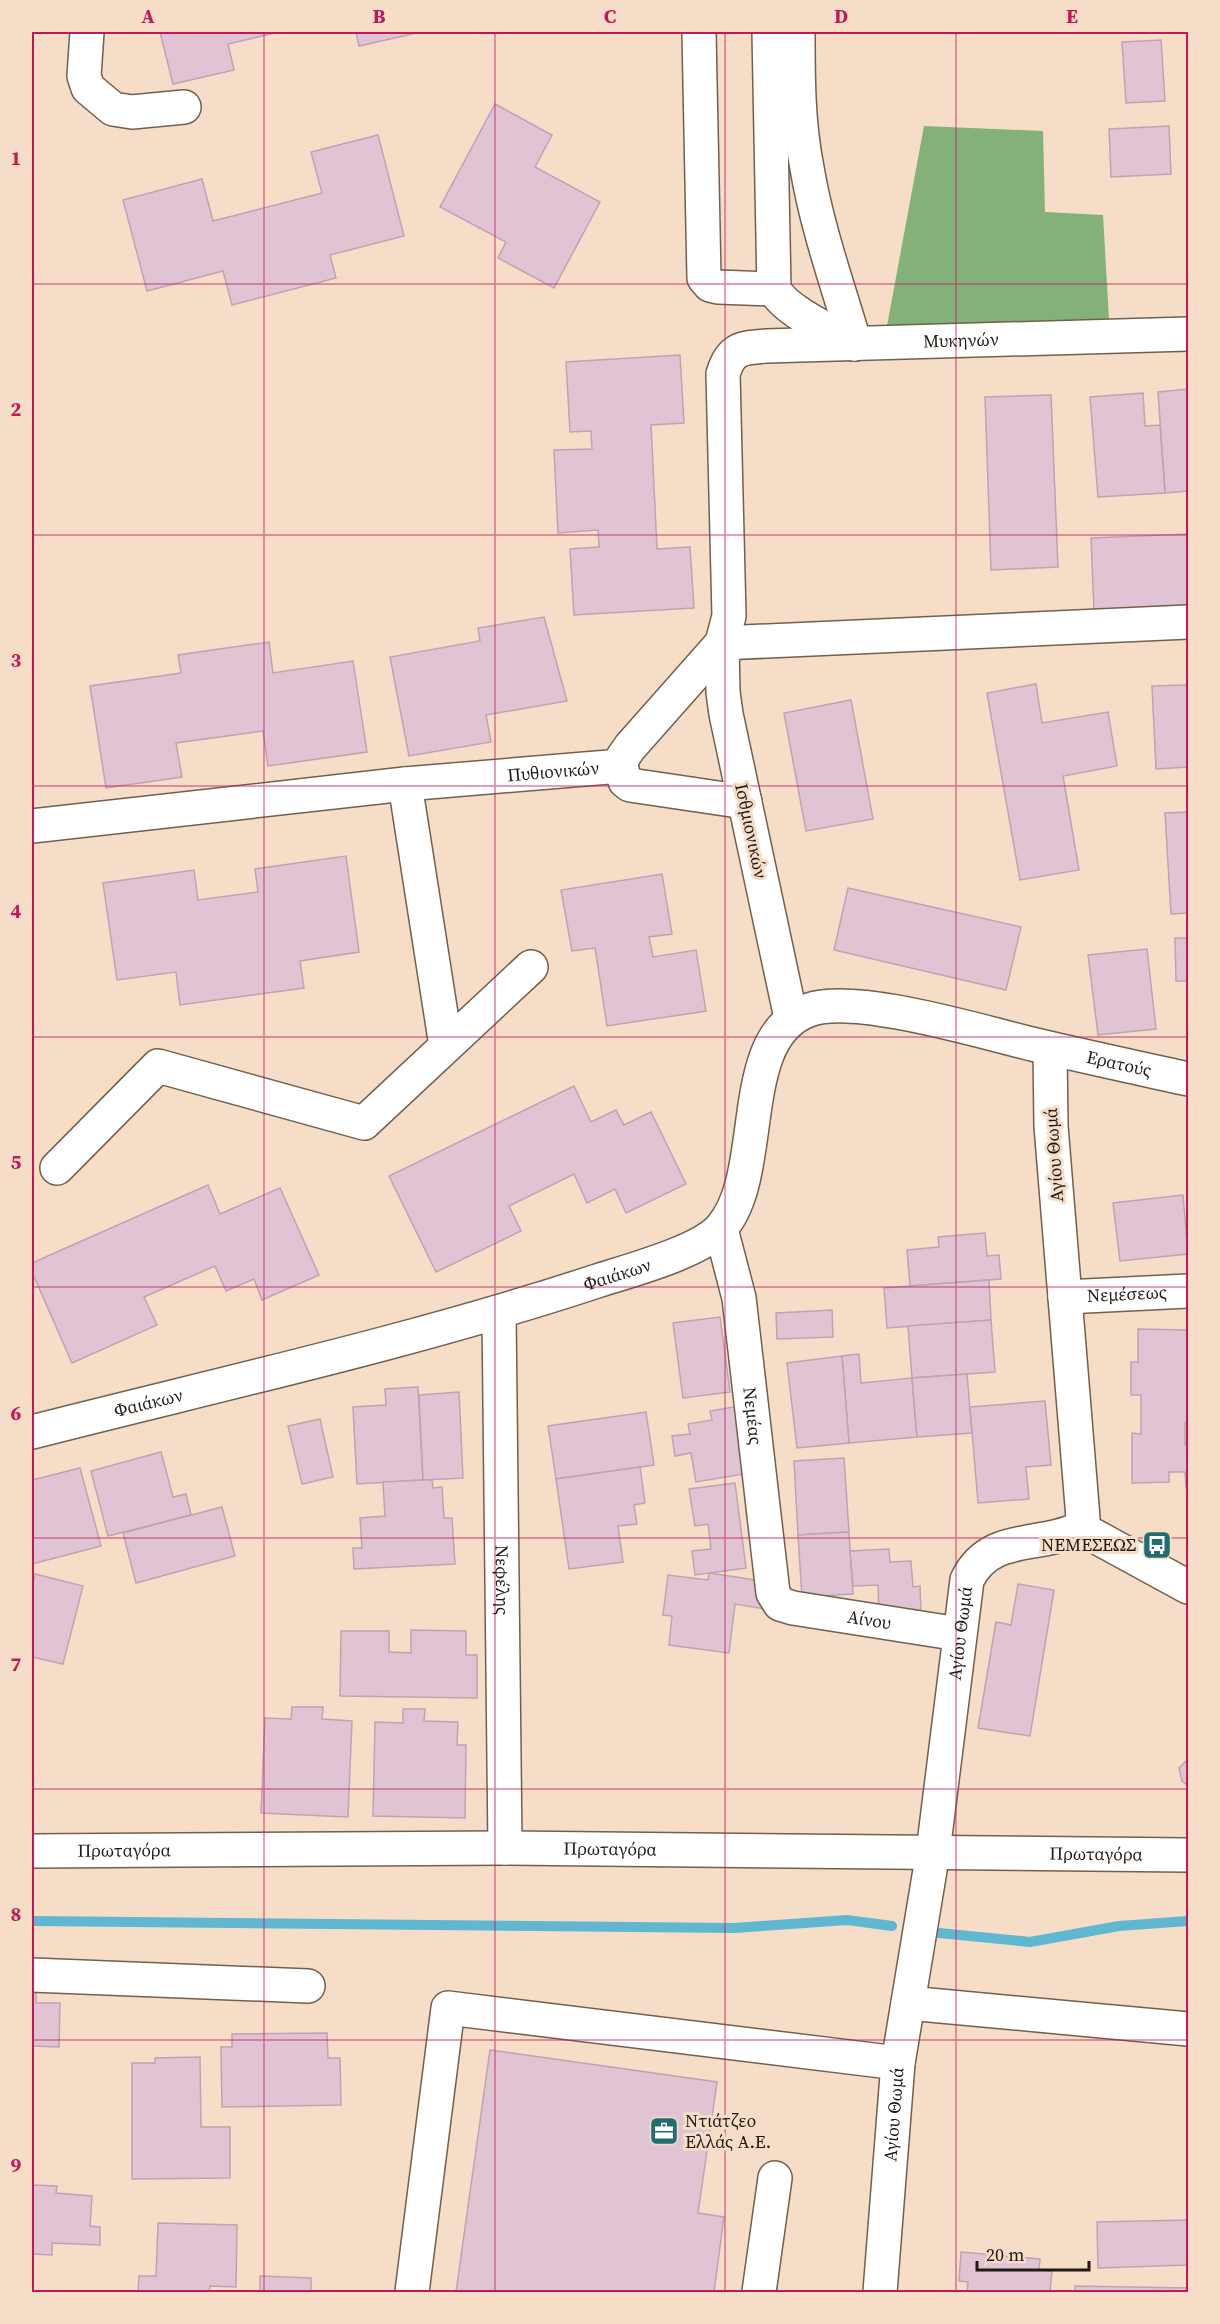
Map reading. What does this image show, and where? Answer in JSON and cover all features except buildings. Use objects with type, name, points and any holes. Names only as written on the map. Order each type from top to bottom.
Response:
[{"type":"street","points":[[87,32],[84,76],[88,88],[113,109],[132,112],[184,107]]},
{"type":"street","points":[[699,32],[704,278],[710,285],[718,287],[774,289]]},
{"type":"street","points":[[769,32],[774,289],[777,296],[791,307],[855,344]]},
{"type":"street","points":[[798,32],[798,106],[807,169],[828,253],[855,344]]},
{"type":"street","name":"Μυκηνών","points":[[733,353],[758,346],[1188,334]]},
{"type":"street","name":"Πυθιονικών","points":[[32,826],[405,784],[621,766],[623,757],[630,747],[722,643],[729,616],[723,374],[733,353]]},
{"type":"street","points":[[722,643],[1188,622]]},
{"type":"street","name":"Ισθμιονικών","points":[[722,643],[726,714],[791,1018]]},
{"type":"street","points":[[621,766],[625,781],[630,785],[745,802]]},
{"type":"street","points":[[405,784],[446,1046]]},
{"type":"street","points":[[57,1168],[158,1066],[364,1123],[531,967]]},
{"type":"street","points":[[791,1018],[812,1008],[856,1006],[905,1014],[1050,1049]]},
{"type":"street","name":"Φαιάκων","points":[[32,1432],[499,1313],[669,1258],[696,1245],[721,1229],[736,1201],[745,1174],[759,1084],[778,1032],[791,1018]]},
{"type":"street","name":"Ερατούς","points":[[1050,1049],[1188,1079]]},
{"type":"street","name":"Αγίου Θωμά","points":[[880,2292],[898,2063],[933,1852],[967,1580],[972,1569],[994,1550],[1060,1536],[1080,1528],[1083,1506],[1052,1126],[1050,1049]]},
{"type":"street","name":"Νεμέας","points":[[721,1229],[739,1298],[773,1593],[780,1604]]},
{"type":"street","name":"Νεμέσεως","points":[[1065,1296],[1188,1292]]},
{"type":"street","name":"Νεφέλης","points":[[499,1313],[505,1848]]},
{"type":"street","points":[[1080,1528],[1188,1587]]},
{"type":"street","name":"Αίνου","points":[[780,1604],[959,1634]]},
{"type":"street","name":"Πρωταγόρα","points":[[32,1851],[505,1848],[1188,1855]]},
{"type":"street","points":[[32,1975],[308,1986]]},
{"type":"street","points":[[908,2003],[1188,2029]]},
{"type":"street","points":[[412,2292],[448,2008],[898,2063]]},
{"type":"street","points":[[759,2292],[775,2178]]},
{"type":"green space","points":[[924,126],[1043,131],[1045,212],[1103,215],[1109,319],[887,326]]},
{"type":"waterway","points":[[32,1921],[734,1928],[847,1920],[892,1926]]},
{"type":"waterway","points":[[939,1933],[1030,1942],[1119,1926],[1188,1921]]},
{"type":"place","name":"ΝΕΜΕΣΕΩΣ","points":[[1157,1545]]},
{"type":"place","name":"Ντιάτζεο Ελλάς Α.Ε.","points":[[664,2131]]}]
